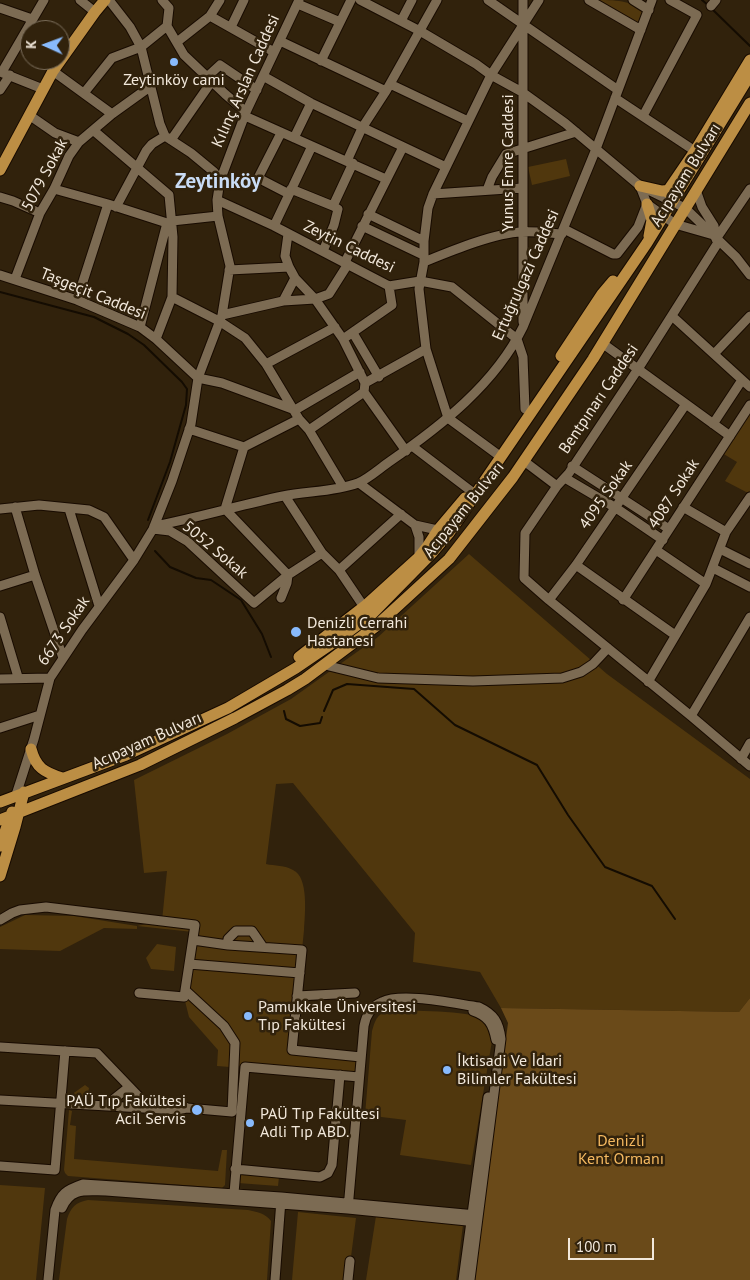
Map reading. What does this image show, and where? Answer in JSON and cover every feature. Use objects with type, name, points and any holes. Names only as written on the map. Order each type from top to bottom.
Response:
[{"type":"main road","points":[[0,170],[4,156],[53,71],[105,0]]},
{"type":"main road","name":"Acıpayam Bulvarı","points":[[0,802],[23,790],[126,755],[228,708],[296,668],[372,614],[432,553],[443,531],[648,243],[664,216],[670,197],[695,151],[750,60]]},
{"type":"main road","name":"Acıpayam Bulvarı","points":[[670,197],[682,187],[750,75]]},
{"type":"main road","name":"Acıpayam Bulvarı","points":[[10,816],[140,765],[235,718],[305,679],[376,626],[449,559],[513,477],[602,344],[750,102]]},
{"type":"main road","points":[[640,186],[670,197]]},
{"type":"main road","points":[[243,699],[364,607],[419,557],[443,531],[497,454],[602,294],[648,243],[652,220],[647,204]]},
{"type":"main road","points":[[31,749],[34,760],[42,769],[62,778]]},
{"type":"main road","points":[[0,846],[10,816],[23,790]]},
{"type":"main road","points":[[0,876],[10,816]]},
{"type":"street","points":[[0,90],[4,73],[44,0]]},
{"type":"street","points":[[80,0],[95,12]]},
{"type":"street","points":[[109,0],[130,27],[141,47],[160,124],[168,138],[191,153],[214,172],[220,181]]},
{"type":"street","points":[[162,0],[169,8],[167,26],[184,55],[246,114],[281,133],[386,179]]},
{"type":"street","points":[[177,42],[210,16],[220,0]]},
{"type":"street","points":[[231,27],[244,0]]},
{"type":"street","points":[[321,60],[351,0]]},
{"type":"street","points":[[360,0],[401,20],[522,92],[576,132],[640,186],[647,204],[676,224],[715,238]]},
{"type":"street","points":[[401,20],[412,0]]},
{"type":"street","points":[[333,206],[362,128],[388,87],[437,0]]},
{"type":"street","points":[[488,0],[523,24],[643,116],[695,151]]},
{"type":"street","name":"Yunus Emre Caddesi","points":[[523,0],[523,327]]},
{"type":"street","points":[[497,454],[448,418],[426,349],[419,289],[424,258],[428,208],[433,194],[491,75],[539,0]]},
{"type":"street","points":[[589,0],[641,30]]},
{"type":"street","points":[[632,0],[649,10]]},
{"type":"street","name":"Ertuğrulgazi Caddesi","points":[[154,528],[225,509],[359,483],[448,418],[485,382],[517,339],[523,327],[596,149],[652,0]]},
{"type":"street","points":[[643,116],[697,15],[670,0]]},
{"type":"street","points":[[298,2],[340,22]]},
{"type":"street","name":"Kılınç Arslan Caddesi","points":[[198,378],[221,318],[230,266],[218,216],[217,200],[220,181],[246,114],[298,2]]},
{"type":"street","points":[[0,8],[32,19]]},
{"type":"street","points":[[210,16],[274,52]]},
{"type":"street","points":[[84,93],[112,58],[141,47],[167,26]]},
{"type":"street","points":[[280,41],[468,121]]},
{"type":"street","points":[[77,300],[112,205],[152,144],[168,138],[220,65],[257,90]]},
{"type":"street","points":[[53,71],[112,114]]},
{"type":"street","points":[[4,73],[43,89]]},
{"type":"street","points":[[263,76],[311,103],[446,167]]},
{"type":"street","name":"5079 Sokak","points":[[15,280],[40,214],[69,156],[79,142],[93,130],[151,86]]},
{"type":"street","points":[[294,138],[311,103]]},
{"type":"street","points":[[29,115],[54,133],[79,142]]},
{"type":"street","points":[[93,130],[169,195],[172,297],[156,339]]},
{"type":"street","points":[[487,190],[492,177],[506,154],[576,132]]},
{"type":"street","points":[[281,133],[258,178],[338,209],[334,225],[323,251]]},
{"type":"street","points":[[274,226],[312,146]]},
{"type":"street","points":[[221,318],[283,301],[315,299],[329,294],[403,148]]},
{"type":"street","points":[[54,188],[170,224],[218,216]]},
{"type":"street","points":[[433,194],[522,188]]},
{"type":"street","name":"Bentpınarı Caddesi","points":[[549,600],[524,578],[525,533],[557,486],[565,478],[638,369],[672,316],[715,238],[750,189]]},
{"type":"street","points":[[696,190],[702,207],[714,226],[715,238]]},
{"type":"street","points":[[0,197],[40,214]]},
{"type":"street","points":[[670,197],[685,208],[736,257],[750,274]]},
{"type":"street","name":"Zeytin Caddesi","points":[[217,200],[274,226],[389,286],[420,280],[452,287],[517,339]]},
{"type":"street","points":[[362,226],[424,258],[506,234],[524,231],[563,232],[613,254],[617,254],[638,227],[647,204]]},
{"type":"street","points":[[368,214],[424,241]]},
{"type":"street","points":[[140,327],[170,224]]},
{"type":"street","points":[[288,234],[285,256],[289,267],[295,278],[315,299],[335,327],[360,372],[364,387],[409,448],[471,492]]},
{"type":"street","points":[[743,266],[750,258]]},
{"type":"street","points":[[229,270],[289,267]]},
{"type":"street","name":"Taşgeçit Caddesi","points":[[0,275],[77,300],[140,327],[156,339],[198,378]]},
{"type":"street","points":[[283,301],[295,278]]},
{"type":"street","points":[[343,340],[392,305],[389,286]]},
{"type":"street","points":[[172,297],[221,318],[245,338],[266,364],[299,419],[310,430],[343,487]]},
{"type":"street","points":[[672,316],[750,387]]},
{"type":"street","points":[[714,354],[750,316]]},
{"type":"street","points":[[266,364],[335,327]]},
{"type":"street","points":[[353,333],[379,377]]},
{"type":"street","points":[[517,339],[523,357],[525,409]]},
{"type":"street","points":[[602,344],[730,436]]},
{"type":"street","points":[[310,430],[364,387],[426,349]]},
{"type":"street","points":[[295,410],[360,372]]},
{"type":"street","points":[[295,410],[222,383],[198,378],[189,429],[244,447],[299,419]]},
{"type":"street","points":[[713,424],[742,380]]},
{"type":"street","name":"4095 Sokak","points":[[549,600],[576,566],[686,404]]},
{"type":"street","name":"4087 Sokak","points":[[623,600],[750,405]]},
{"type":"street","name":"6673 Sokak","points":[[23,790],[31,749],[50,678],[99,606],[134,560],[154,528],[189,429]]},
{"type":"street","points":[[244,447],[225,509],[288,575],[288,583],[281,598]]},
{"type":"street","points":[[524,461],[557,486]]},
{"type":"street","points":[[572,466],[669,529]]},
{"type":"street","points":[[565,478],[616,508],[663,540]]},
{"type":"street","points":[[359,483],[415,525],[443,531]]},
{"type":"street","points":[[285,496],[322,553],[338,570],[364,607]]},
{"type":"street","points":[[648,682],[706,584],[726,532],[750,497]]},
{"type":"street","points":[[0,508],[39,505],[89,510],[104,517],[134,560]]},
{"type":"street","points":[[683,507],[726,532]]},
{"type":"street","points":[[15,508],[35,576],[64,658]]},
{"type":"street","points":[[69,509],[99,606]]},
{"type":"street","points":[[338,570],[401,514]]},
{"type":"street","points":[[415,525],[419,537],[419,557]]},
{"type":"street","name":"5052 Sokak","points":[[154,528],[170,531],[187,541],[254,603],[288,575]]},
{"type":"street","points":[[720,549],[750,564]]},
{"type":"street","points":[[656,550],[706,584]]},
{"type":"street","points":[[288,575],[322,553]]},
{"type":"street","points":[[576,566],[675,635]]},
{"type":"street","points":[[713,568],[750,587]]},
{"type":"street","points":[[0,586],[35,576]]},
{"type":"street","points":[[549,600],[750,766]]},
{"type":"street","points":[[0,617],[18,677]]},
{"type":"street","points":[[691,716],[750,617]]},
{"type":"street","points":[[329,666],[378,678],[472,681],[562,678],[581,672],[593,664],[608,648]]},
{"type":"street","points":[[0,679],[18,677],[50,678]]},
{"type":"street","points":[[0,728],[40,715]]},
{"type":"street","points":[[741,759],[750,743]]},
{"type":"street","points":[[0,920],[12,912],[28,908],[56,908],[195,924],[184,996],[139,993]]},
{"type":"street","points":[[228,945],[228,939],[236,931],[252,932],[263,947]]},
{"type":"street","points":[[192,940],[228,945],[302,950],[292,1050],[361,1057]]},
{"type":"street","points":[[189,964],[300,973]]},
{"type":"street","points":[[0,1100],[179,1110],[187,1108],[232,1112],[236,1043],[224,1026],[185,990]]},
{"type":"street","points":[[297,996],[355,994]]},
{"type":"street","points":[[351,1206],[359,1077],[365,1019],[372,1009],[387,1000],[405,998],[479,1007],[488,1011],[496,1019],[500,1027],[502,1039],[475,1218],[463,1280]]},
{"type":"street","points":[[351,1206],[369,1025],[373,1016],[388,1005],[401,1004],[471,1011],[481,1014],[490,1020],[496,1039],[475,1218],[470,1280]]},
{"type":"street","points":[[0,1047],[97,1053],[143,1101],[180,1104],[187,1108]]},
{"type":"street","points":[[0,1166],[55,1170],[65,1051]]},
{"type":"street","points":[[234,1193],[245,1067],[359,1077]]},
{"type":"street","points":[[235,1169],[320,1177],[328,1173],[332,1164],[340,1075]]},
{"type":"street","points":[[105,1106],[129,1087]]},
{"type":"street","points":[[48,1280],[59,1199],[68,1190],[83,1184],[234,1193],[283,1200]]},
{"type":"street","points":[[54,1280],[61,1208],[65,1200],[72,1194],[82,1190],[283,1200],[475,1218]]},
{"type":"street","points":[[275,1280],[283,1200]]},
{"type":"street","points":[[280,1280],[283,1200]]},
{"type":"street","points":[[348,1280],[350,1261]]},
{"type":"shaded area","points":[[596,0],[628,3],[643,12],[639,22],[635,23]]},
{"type":"shaded area","points":[[566,159],[570,176],[532,185],[528,167]]},
{"type":"shaded area","points":[[750,409],[750,494],[725,481],[737,462],[722,453]]},
{"type":"shaded area","points":[[469,554],[607,674],[750,779],[750,998],[739,1012],[501,1008],[480,972],[413,962],[415,933],[293,783],[276,784],[266,864],[290,868],[298,874],[304,888],[304,930],[292,1050],[361,1057],[359,1077],[217,1066],[218,1050],[189,1017],[184,997],[193,932],[137,926],[162,921],[167,871],[144,873],[134,780],[227,734],[291,699],[378,637]]},
{"type":"shaded area","points":[[25,915],[74,916],[137,926],[137,929],[104,928],[60,951],[0,949],[0,927]]},
{"type":"shaded area","points":[[157,944],[176,947],[174,971],[151,969],[146,958]]},
{"type":"shaded area","points":[[391,1010],[439,1011],[466,1014],[482,1019],[487,1026],[492,1041],[471,1165],[400,1155],[406,1120],[365,1115],[372,1031],[378,1017]]},
{"type":"shaded area","points":[[85,1085],[89,1088],[86,1102],[71,1100],[71,1095]]},
{"type":"shaded area","points":[[69,1110],[72,1111],[70,1125],[76,1126],[74,1159],[218,1171],[222,1150],[227,1150],[225,1185],[222,1188],[68,1176],[64,1170]]},
{"type":"shaded area","points":[[239,1174],[279,1177],[278,1186],[238,1183]]},
{"type":"shaded area","points":[[0,1185],[45,1188],[36,1280],[0,1280]]},
{"type":"shaded area","points":[[88,1200],[248,1210],[261,1213],[271,1221],[267,1280],[59,1280],[67,1219],[74,1206]]},
{"type":"shaded area","points":[[298,1212],[356,1218],[348,1280],[292,1280]]},
{"type":"shaded area","points":[[376,1216],[463,1225],[456,1280],[366,1280]]},
{"type":"green space","name":"Denizli Kent Ormanı","points":[[750,998],[750,1280],[474,1280],[508,1023],[501,1008],[739,1012]]},
{"type":"waterway","points":[[702,0],[709,6]]},
{"type":"waterway","points":[[712,9],[750,46]]},
{"type":"waterway","points":[[0,292],[94,317],[128,334],[144,345],[187,389],[186,405],[170,462],[148,520]]},
{"type":"waterway","points":[[155,551],[170,567],[196,578],[211,580],[241,600],[262,634],[271,657]]},
{"type":"waterway","points":[[324,711],[333,690],[347,684],[414,689],[455,725],[537,765],[568,815],[605,867],[652,886],[675,919]]},
{"type":"waterway","points":[[284,711],[286,719],[300,726],[320,723],[322,717]]},
{"type":"place","name":"Zeytinköy cami","points":[[174,62]]},
{"type":"place","name":"Denizli Cerrahi Hastanesi","points":[[296,632]]},
{"type":"place","name":"Pamukkale Üniversitesi Tıp Fakültesi","points":[[248,1016]]},
{"type":"place","name":"İktisadi Ve İdari Bilimler Fakültesi","points":[[447,1070]]},
{"type":"place","name":"PAÜ Tıp Fakültesi Acil Servis","points":[[197,1110]]},
{"type":"place","name":"PAÜ Tıp Fakültesi Adli Tıp ABD.","points":[[250,1123]]},
{"type":"district","name":"Zeytinköy","points":[[218,182]]}]
